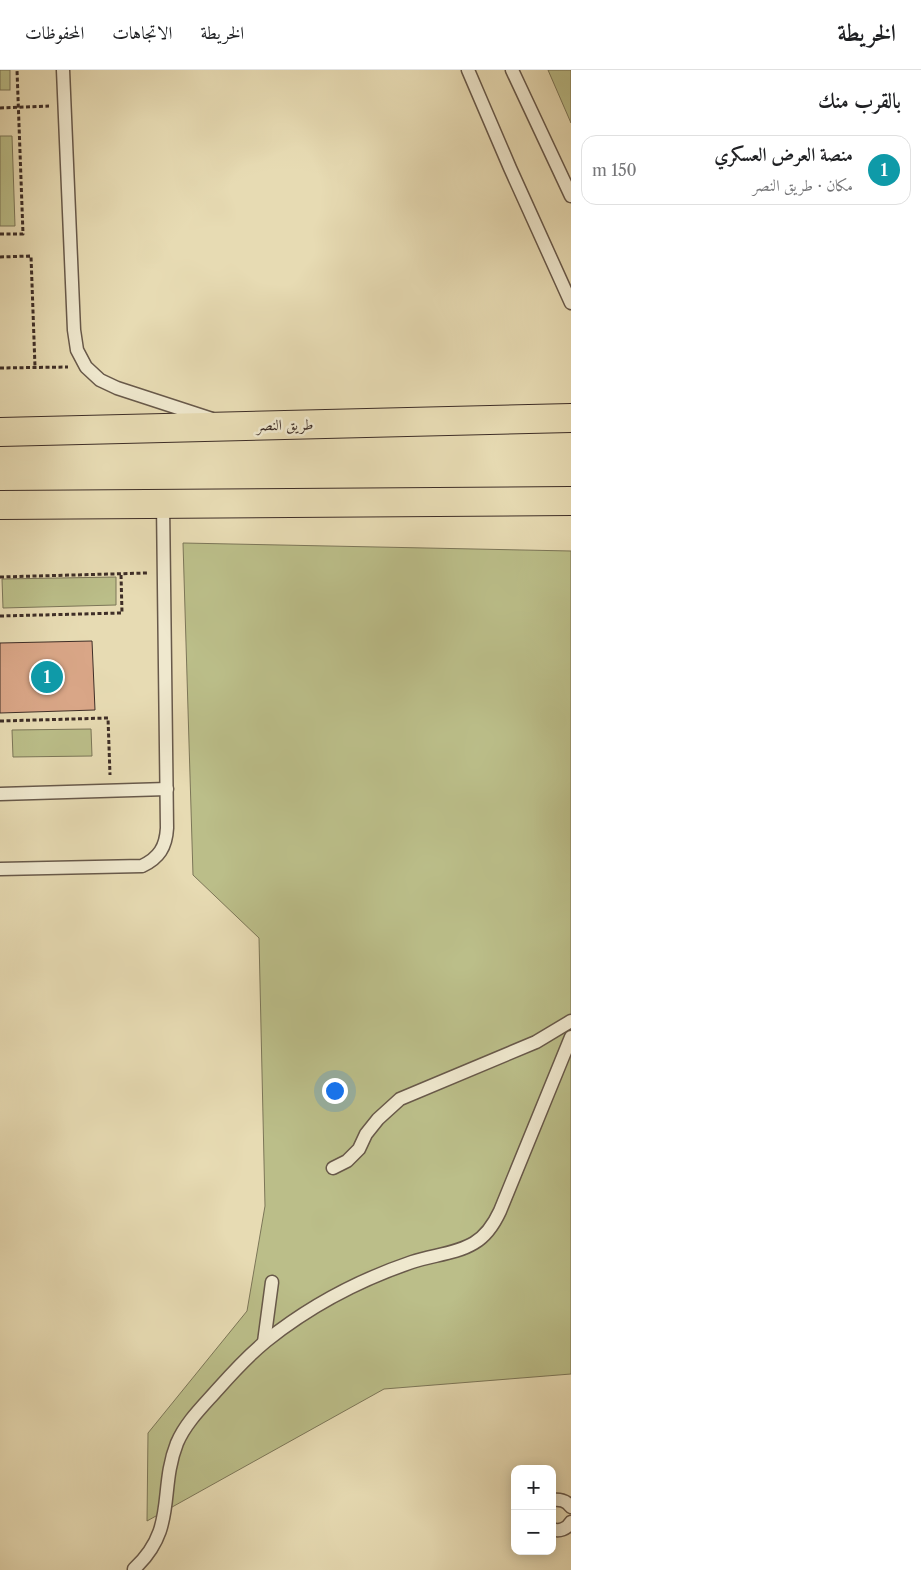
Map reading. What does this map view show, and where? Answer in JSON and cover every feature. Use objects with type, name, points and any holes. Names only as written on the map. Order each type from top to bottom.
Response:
[{"type":"highway","name":"طريق النصر","points":[[0,432],[571,418]]},
{"type":"highway","points":[[0,505],[571,501]]},
{"type":"lane","points":[[63,70],[74,330],[77,350],[86,367],[100,380],[117,388],[236,426]]},
{"type":"lane","points":[[468,70],[571,303]]},
{"type":"lane","points":[[512,70],[571,196]]},
{"type":"lane","points":[[0,869],[142,866],[150,862],[164,847],[167,838],[167,790],[163,503]]},
{"type":"lane","points":[[0,794],[167,790]]},
{"type":"lane","points":[[333,1168],[347,1161],[359,1149],[366,1134],[378,1119],[400,1099],[536,1042],[571,1021]]},
{"type":"lane","points":[[134,1569],[144,1559],[159,1536],[163,1523],[173,1456],[184,1430],[192,1418],[237,1368],[264,1342],[319,1303],[349,1287],[416,1260],[463,1249],[475,1243],[486,1234],[500,1212],[571,1037]]},
{"type":"lane","points":[[264,1342],[272,1282]]},
{"type":"lane","points":[[556,1499],[565,1501],[571,1507]]},
{"type":"path","points":[[0,234],[23,234],[17,70]]},
{"type":"path","points":[[0,108],[48,106]]},
{"type":"path","points":[[0,257],[31,256],[35,367]]},
{"type":"path","points":[[0,368],[86,367]]},
{"type":"path","points":[[0,577],[164,573]]},
{"type":"path","points":[[0,616],[122,613],[121,574]]},
{"type":"path","points":[[0,722],[108,718],[110,791]]},
{"type":"green space","points":[[0,70],[10,70],[10,90],[0,90]]},
{"type":"green space","points":[[548,70],[571,70],[571,123]]},
{"type":"green space","points":[[0,136],[12,136],[15,226],[0,226]]},
{"type":"green space","points":[[183,543],[571,551],[571,1374],[384,1389],[147,1521],[148,1433],[247,1311],[265,1206],[259,938],[193,875]]},
{"type":"green space","points":[[116,577],[116,605],[3,608],[2,579]]},
{"type":"green space","points":[[91,729],[92,756],[13,757],[12,730]]},
{"type":"building","points":[[92,641],[95,710],[0,713],[0,643]]},
{"type":"place","name":"منصة العرض العسكري","points":[[47,677]]}]
